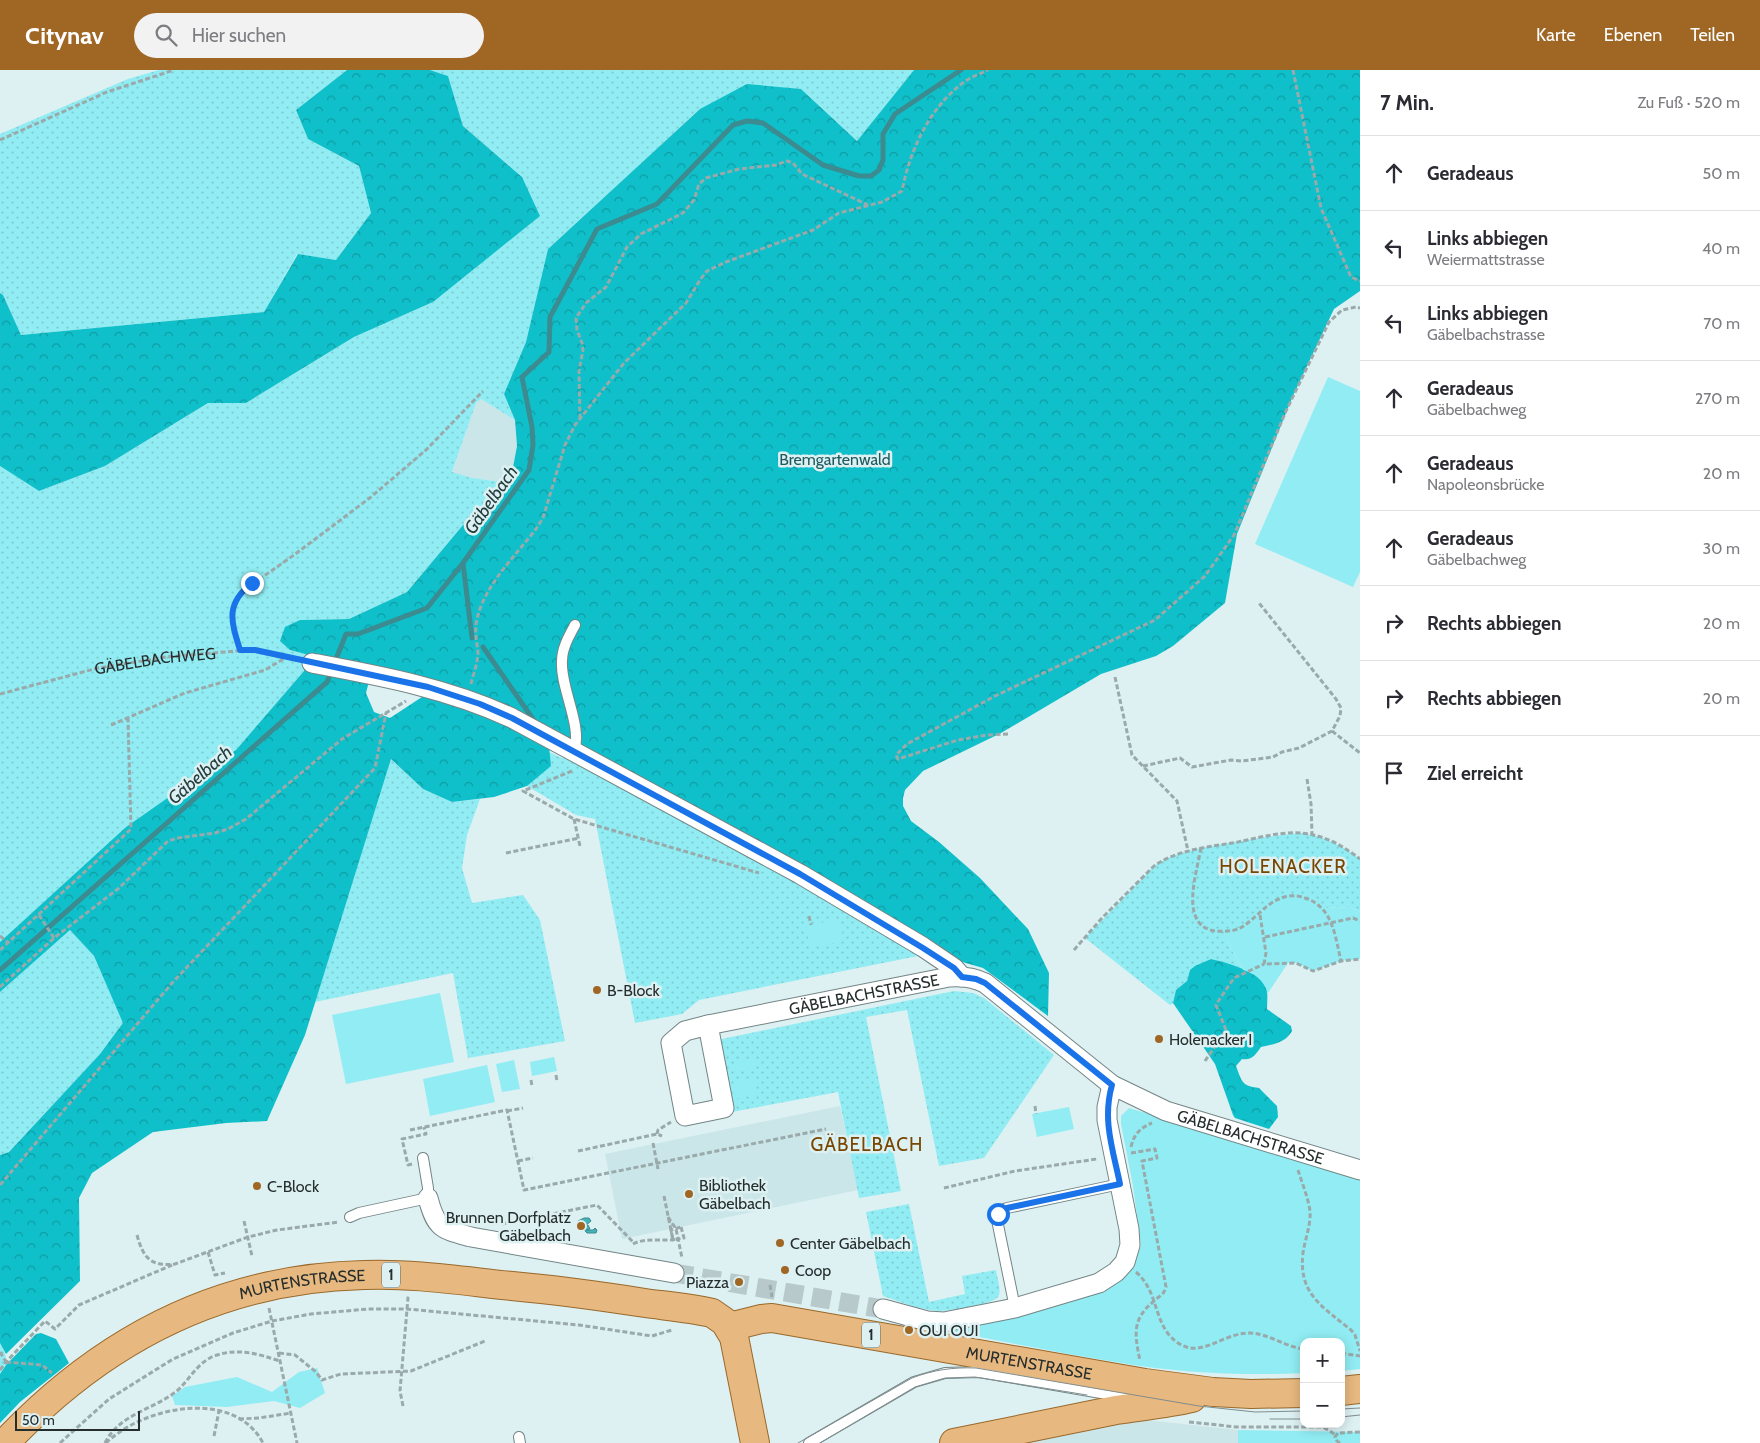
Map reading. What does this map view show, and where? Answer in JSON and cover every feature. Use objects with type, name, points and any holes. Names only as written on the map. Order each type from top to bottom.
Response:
[{"type":"main road","name":"MURTENSTRASSE","points":[[5,1443],[42,1406],[108,1354],[182,1313],[257,1288],[288,1281],[366,1274],[571,1292],[708,1312],[722,1318],[729,1327],[772,1318],[1144,1383],[1213,1392],[1250,1394],[1300,1393]]},
{"type":"main road","points":[[729,1327],[734,1337],[755,1443]]},
{"type":"main road","points":[[1345,1391],[1360,1389]]},
{"type":"main road","name":"MURTENSTRASSE","points":[[954,1443],[1115,1410],[1174,1402],[1213,1392]]},
{"type":"street","points":[[312,663],[428,687],[468,699],[512,718],[771,858],[923,948],[954,968],[962,977]]},
{"type":"street","name":"GÄBELBACHSTRASSE","points":[[708,1025],[724,1108],[685,1116],[671,1044],[685,1031],[708,1025],[949,978],[976,979],[985,983],[1112,1085],[1166,1111],[1360,1170]]},
{"type":"street","points":[[882,1309],[927,1321],[940,1322],[1015,1308],[1099,1283],[1122,1267],[1129,1252],[1130,1236],[1107,1120],[1107,1107],[1112,1085]]},
{"type":"street","points":[[428,1198],[433,1218],[438,1224],[452,1232],[470,1237],[674,1273]]},
{"type":"lane","points":[[574,752],[576,736],[561,662],[564,649],[575,625]]},
{"type":"lane","points":[[350,1217],[428,1198],[423,1160]]},
{"type":"lane","points":[[1015,1308],[997,1220],[1000,1211],[1120,1184]]},
{"type":"lane","points":[[979,1372],[1013,1361]]},
{"type":"lane","points":[[809,1443],[914,1382],[945,1373],[979,1372],[1160,1403]]},
{"type":"path","points":[[0,140],[107,92],[174,70]]},
{"type":"path","points":[[468,699],[478,655],[475,636],[476,621],[481,605],[488,591],[543,518],[565,445],[580,420],[624,363],[686,303],[707,271],[726,262],[813,230],[838,213],[882,202],[902,191],[905,174],[914,149],[928,122],[944,99],[965,81],[988,70]]},
{"type":"path","points":[[1293,70],[1321,208],[1350,277],[1360,281]]},
{"type":"path","points":[[580,420],[579,371],[583,350],[577,330],[576,318],[586,303],[606,287],[627,247],[641,234],[683,213],[694,200],[699,184],[706,178],[739,169],[776,165],[787,161],[793,163],[802,174],[869,205]]},
{"type":"path","points":[[1008,734],[987,735],[958,740],[898,759],[896,755],[907,744],[995,696],[1155,620],[1205,576],[1234,535],[1286,411],[1329,322],[1342,310],[1359,306]]},
{"type":"path","points":[[240,650],[232,623],[232,613],[234,605],[244,590],[371,498],[426,449],[483,391]]},
{"type":"path","points":[[1143,766],[1180,758],[1192,767],[1232,760],[1242,761],[1273,756],[1299,748],[1332,731],[1340,716],[1341,708],[1336,699],[1259,604]]},
{"type":"path","name":"GÄBELBACHWEG","points":[[0,694],[98,668],[166,657],[255,650],[312,663]]},
{"type":"path","points":[[111,725],[185,693],[264,670],[286,658]]},
{"type":"path","points":[[1115,677],[1132,755],[1177,801],[1188,851]]},
{"type":"path","points":[[0,987],[54,938],[119,888],[168,841],[215,833],[228,829],[246,819],[342,739],[386,713],[375,768],[173,982],[0,1185]]},
{"type":"path","points":[[0,950],[131,829],[128,719]]},
{"type":"path","points":[[1332,731],[1360,753]]},
{"type":"path","points":[[594,762],[523,791],[574,819],[763,874],[771,858]]},
{"type":"path","points":[[1308,779],[1312,834]]},
{"type":"path","points":[[574,819],[580,846]]},
{"type":"path","points":[[1074,950],[1102,918],[1154,866],[1188,851],[1277,834],[1301,833],[1312,834],[1332,841],[1360,859]]},
{"type":"path","points":[[506,853],[579,838]]},
{"type":"path","points":[[1201,848],[1192,900],[1193,913],[1200,924],[1212,930],[1225,932],[1240,928],[1260,915],[1277,899],[1289,896],[1302,896],[1313,900],[1323,908],[1331,922],[1341,961]]},
{"type":"path","points":[[39,915],[54,938]]},
{"type":"path","points":[[1260,915],[1265,937],[1266,953],[1264,964]]},
{"type":"path","points":[[809,916],[811,925]]},
{"type":"path","points":[[1265,937],[1353,918],[1360,921]]},
{"type":"path","points":[[0,936],[9,943]]},
{"type":"path","points":[[1205,1061],[1226,1030],[1216,1005],[1234,978],[1264,964],[1296,963],[1313,970],[1341,961],[1360,959]]},
{"type":"path","points":[[556,1076],[557,1081]]},
{"type":"path","points":[[531,1080],[532,1086]]},
{"type":"path","points":[[1035,1106],[1036,1114]]},
{"type":"path","points":[[410,1130],[523,1108]]},
{"type":"path","points":[[507,1111],[524,1190],[826,1129]]},
{"type":"path","points":[[657,1134],[658,1130],[671,1122]]},
{"type":"path","points":[[1139,1354],[1135,1336],[1138,1321],[1143,1312],[1164,1293],[1166,1283],[1142,1161],[1157,1158],[1155,1149],[1131,1155],[1133,1138],[1137,1132],[1155,1122]]},
{"type":"path","points":[[423,1160],[408,1165],[402,1139],[426,1134],[424,1127]]},
{"type":"path","points":[[578,1151],[657,1134],[662,1136]]},
{"type":"path","points":[[653,1143],[658,1169]]},
{"type":"path","points":[[518,1161],[533,1158]]},
{"type":"path","points":[[944,1188],[1015,1172],[1097,1159]]},
{"type":"path","points":[[1296,1162],[1310,1210],[1302,1266],[1306,1286],[1319,1304],[1351,1330],[1360,1351]]},
{"type":"path","points":[[664,1196],[673,1240]]},
{"type":"path","points":[[520,1220],[597,1205],[634,1242],[678,1239],[676,1228],[668,1216]]},
{"type":"path","points":[[0,1370],[45,1321],[55,1329],[79,1305],[175,1264],[248,1237],[277,1230],[339,1222],[350,1217]]},
{"type":"path","points":[[244,1221],[252,1256]]},
{"type":"path","points":[[671,1230],[676,1228]]},
{"type":"path","points":[[137,1236],[146,1257],[157,1263],[175,1264]]},
{"type":"path","points":[[208,1252],[215,1275],[226,1273]]},
{"type":"path","points":[[1132,1268],[1142,1278],[1155,1300],[1166,1330],[1174,1340],[1186,1346],[1207,1347],[1236,1334],[1251,1333],[1300,1348]]},
{"type":"path","points":[[60,1443],[109,1398],[173,1359],[201,1345],[272,1321],[338,1311],[368,1309],[407,1310],[579,1325],[652,1336],[672,1330]]},
{"type":"path","points":[[403,1406],[400,1391],[407,1310]]},
{"type":"path","points":[[271,1316],[297,1443]]},
{"type":"path","points":[[279,1353],[295,1355],[316,1372],[322,1380],[341,1374],[410,1371],[485,1341]]},
{"type":"path","points":[[105,1443],[112,1431],[121,1422],[175,1392],[200,1365],[211,1357],[244,1351],[280,1361]]},
{"type":"path","points":[[0,1352],[6,1362]]},
{"type":"path","points":[[1345,1354],[1360,1356]]},
{"type":"path","points":[[6,1362],[42,1365],[56,1376]]},
{"type":"path","points":[[105,1443],[122,1429],[153,1415],[175,1409],[193,1408],[219,1411],[239,1419],[248,1424],[264,1443]]},
{"type":"path","points":[[214,1436],[219,1411]]},
{"type":"path","points":[[239,1419],[291,1413]]},
{"type":"path","points":[[1181,1421],[1237,1427],[1323,1427],[1336,1435]]},
{"type":"path","points":[[1336,1435],[1341,1432],[1360,1432]]},
{"type":"path","points":[[1336,1435],[1336,1440],[1340,1443]]},
{"type":"shaded area","points":[[159,70],[347,70],[296,110],[308,139],[359,166],[371,213],[336,260],[297,254],[264,312],[21,335],[3,295],[0,293],[0,134],[128,79]]},
{"type":"shaded area","points":[[430,70],[914,70],[857,141],[801,89],[700,109],[548,249],[526,342],[504,394],[515,420],[481,399],[476,403],[452,472],[472,478],[510,483],[463,525],[407,592],[349,619],[300,620],[290,650],[309,655],[304,671],[236,750],[126,827],[0,942],[0,466],[39,491],[105,466],[208,403],[246,403],[354,337],[433,302],[522,177],[463,126],[448,76]]},
{"type":"shaded area","points":[[1328,377],[1360,391],[1360,572],[1353,587],[1255,544]]},
{"type":"shaded area","points":[[481,399],[515,420],[517,446],[510,483],[472,478],[452,473],[476,403]]},
{"type":"shaded area","points":[[549,752],[562,758],[572,757],[918,951],[918,956],[699,1000],[682,1014],[635,1023],[595,819],[576,815],[527,786],[550,766]]},
{"type":"shaded area","points":[[391,759],[423,789],[452,802],[480,799],[467,835],[462,868],[472,903],[523,895],[540,920],[565,1041],[468,1058],[453,973],[315,1002]]},
{"type":"shaded area","points":[[1301,833],[1317,836],[1332,842],[1360,859],[1360,912],[1349,907],[1323,908],[1313,900],[1268,906],[1226,939],[1243,970],[1211,959],[1190,970],[1187,981],[1176,990],[1173,1003],[1170,1005],[1085,938],[1154,866],[1162,861],[1180,853],[1228,843]]},
{"type":"shaded area","points":[[1289,896],[1313,900],[1323,908],[1349,907],[1360,912],[1360,959],[1341,961],[1313,971],[1296,963],[1288,963],[1268,993],[1264,984],[1258,978],[1252,973],[1243,970],[1226,939],[1225,932],[1240,928],[1277,899]]},
{"type":"shaded area","points":[[839,919],[844,941],[810,948],[806,926]]},
{"type":"shaded area","points":[[70,930],[94,956],[124,1023],[100,1054],[9,1152],[0,1155],[0,992]]},
{"type":"shaded area","points":[[954,991],[973,993],[984,998],[1054,1055],[984,1158],[939,1166],[907,1010],[866,1017],[901,1191],[859,1198],[838,1092],[732,1112],[717,1040]]},
{"type":"shaded area","points":[[440,993],[454,1062],[346,1084],[332,1015]]},
{"type":"shaded area","points":[[554,1057],[557,1071],[532,1076],[530,1062]]},
{"type":"shaded area","points":[[755,1059],[757,1067],[735,1071],[734,1063]]},
{"type":"shaded area","points":[[514,1060],[520,1089],[502,1092],[496,1064]]},
{"type":"shaded area","points":[[487,1065],[495,1102],[430,1116],[423,1079]]},
{"type":"shaded area","points":[[753,1079],[756,1094],[734,1099],[731,1084]]},
{"type":"shaded area","points":[[840,1106],[858,1190],[622,1239],[605,1154]]},
{"type":"shaded area","points":[[1069,1107],[1074,1129],[1037,1137],[1032,1114]]},
{"type":"shaded area","points":[[1129,1108],[1360,1177],[1360,1369],[1345,1371],[1345,1338],[1300,1338],[1300,1373],[1235,1374],[1144,1366],[1078,1356],[949,1331],[1028,1313],[1118,1281],[1135,1261],[1141,1246],[1121,1116]]},
{"type":"shaded area","points":[[909,1204],[929,1302],[965,1294],[962,1276],[996,1270],[999,1294],[995,1300],[980,1305],[939,1311],[918,1307],[883,1296],[866,1212]]},
{"type":"shaded area","points":[[0,1343],[6,1362],[0,1374]]},
{"type":"shaded area","points":[[317,1368],[325,1393],[300,1408],[274,1401],[227,1407],[175,1405],[172,1396],[185,1387],[237,1377],[272,1392],[299,1372]]},
{"type":"shaded area","points":[[1137,1419],[1238,1430],[1238,1443],[1018,1443]]},
{"type":"shaded area","points":[[1238,1430],[1360,1432],[1360,1443],[1238,1443]]},
{"type":"green space","points":[[347,70],[430,70],[448,76],[463,126],[522,177],[540,216],[433,302],[354,337],[246,403],[208,403],[105,466],[39,491],[0,466],[0,293],[3,295],[21,335],[264,312],[298,254],[336,260],[371,213],[359,166],[308,139],[296,110]]},
{"type":"green space","name":"Bremgartenwald","points":[[914,70],[1360,70],[1360,291],[1334,309],[1292,398],[1237,534],[1225,603],[1173,646],[1156,656],[1101,674],[1001,733],[923,771],[905,790],[903,806],[911,821],[939,842],[980,878],[1028,929],[1049,973],[1048,1016],[983,968],[952,959],[516,710],[481,695],[446,684],[373,666],[366,693],[374,712],[390,718],[425,695],[476,711],[549,746],[551,766],[527,786],[494,797],[452,802],[423,789],[391,759],[305,1035],[267,1121],[226,1123],[153,1132],[92,1173],[79,1198],[80,1281],[6,1354],[0,1343],[0,1155],[9,1152],[100,1054],[123,1023],[94,956],[70,930],[0,992],[0,942],[126,827],[236,750],[304,671],[309,655],[290,650],[280,641],[285,627],[300,620],[349,619],[407,592],[463,525],[510,483],[517,446],[515,420],[504,394],[526,342],[548,249],[700,109],[747,84],[801,89],[857,141]]},
{"type":"green space","points":[[1211,959],[1240,968],[1260,979],[1267,989],[1267,1009],[1291,1026],[1292,1031],[1286,1038],[1261,1047],[1253,1056],[1248,1059],[1242,1059],[1236,1066],[1243,1082],[1249,1086],[1259,1088],[1277,1106],[1278,1117],[1269,1129],[1235,1118],[1215,1064],[1173,1003],[1176,990],[1187,981],[1190,970]]},
{"type":"green space","points":[[41,1333],[56,1339],[69,1363],[20,1402],[0,1423],[0,1374],[6,1365],[36,1334]]},
{"type":"water","name":"Brunnen Dorfplatz Gäbelbach","points":[[589,1218],[591,1221],[584,1227],[588,1225],[590,1229],[588,1230],[595,1228],[597,1230],[596,1233],[587,1233],[583,1229],[578,1229],[578,1221]]},
{"type":"waterway","name":"Gäbelbach","points":[[334,664],[346,634],[358,634],[427,608],[463,563],[529,470],[533,445],[532,427],[522,377],[549,352],[550,317],[597,229],[657,204],[733,125],[747,121],[763,123],[823,165],[859,176],[871,176],[879,170],[883,160],[883,134],[895,114],[961,70]]},
{"type":"waterway","points":[[463,563],[472,638]]},
{"type":"waterway","points":[[483,647],[535,722]]},
{"type":"waterway","name":"Gäbelbach","points":[[0,970],[327,682],[331,672]]},
{"type":"tunnel","points":[[674,1273],[883,1309]]},
{"type":"tram line","points":[[798,1443],[912,1378],[935,1371],[959,1368],[976,1368],[1199,1406],[1255,1412],[1300,1411]]},
{"type":"tram line","points":[[820,1443],[915,1387],[945,1378],[975,1377],[1087,1395]]},
{"type":"tram line","points":[[1345,1409],[1360,1408]]},
{"type":"tram line","points":[[1345,1417],[1360,1415]]},
{"type":"tram line","points":[[1270,1419],[1300,1419]]},
{"type":"place","name":"B-Block","points":[[597,990]]},
{"type":"place","name":"Holenacker I","points":[[1159,1039]]},
{"type":"place","name":"C-Block","points":[[257,1186]]},
{"type":"place","name":"Bibliothek Gäbelbach","points":[[689,1194]]},
{"type":"place","name":"Brunnen Dorfplatz Gäbelbach","points":[[581,1226]]},
{"type":"place","name":"Center Gäbelbach","points":[[780,1243]]},
{"type":"place","name":"Coop","points":[[785,1270]]},
{"type":"place","name":"Piazza","points":[[739,1282]]},
{"type":"place","name":"OUI OUI","points":[[909,1330]]},
{"type":"district","name":"HOLENACKER","points":[[1283,866]]},
{"type":"district","name":"GÄBELBACH","points":[[867,1144]]},
{"type":"route","points":[[252,583],[238,597],[232,613],[232,623],[240,650],[255,650],[428,687],[480,704],[512,718],[800,874],[923,948],[954,968],[962,977],[976,979],[985,983],[1112,1085],[1107,1107],[1107,1120],[1120,1184],[1007,1208],[998,1214]]}]
